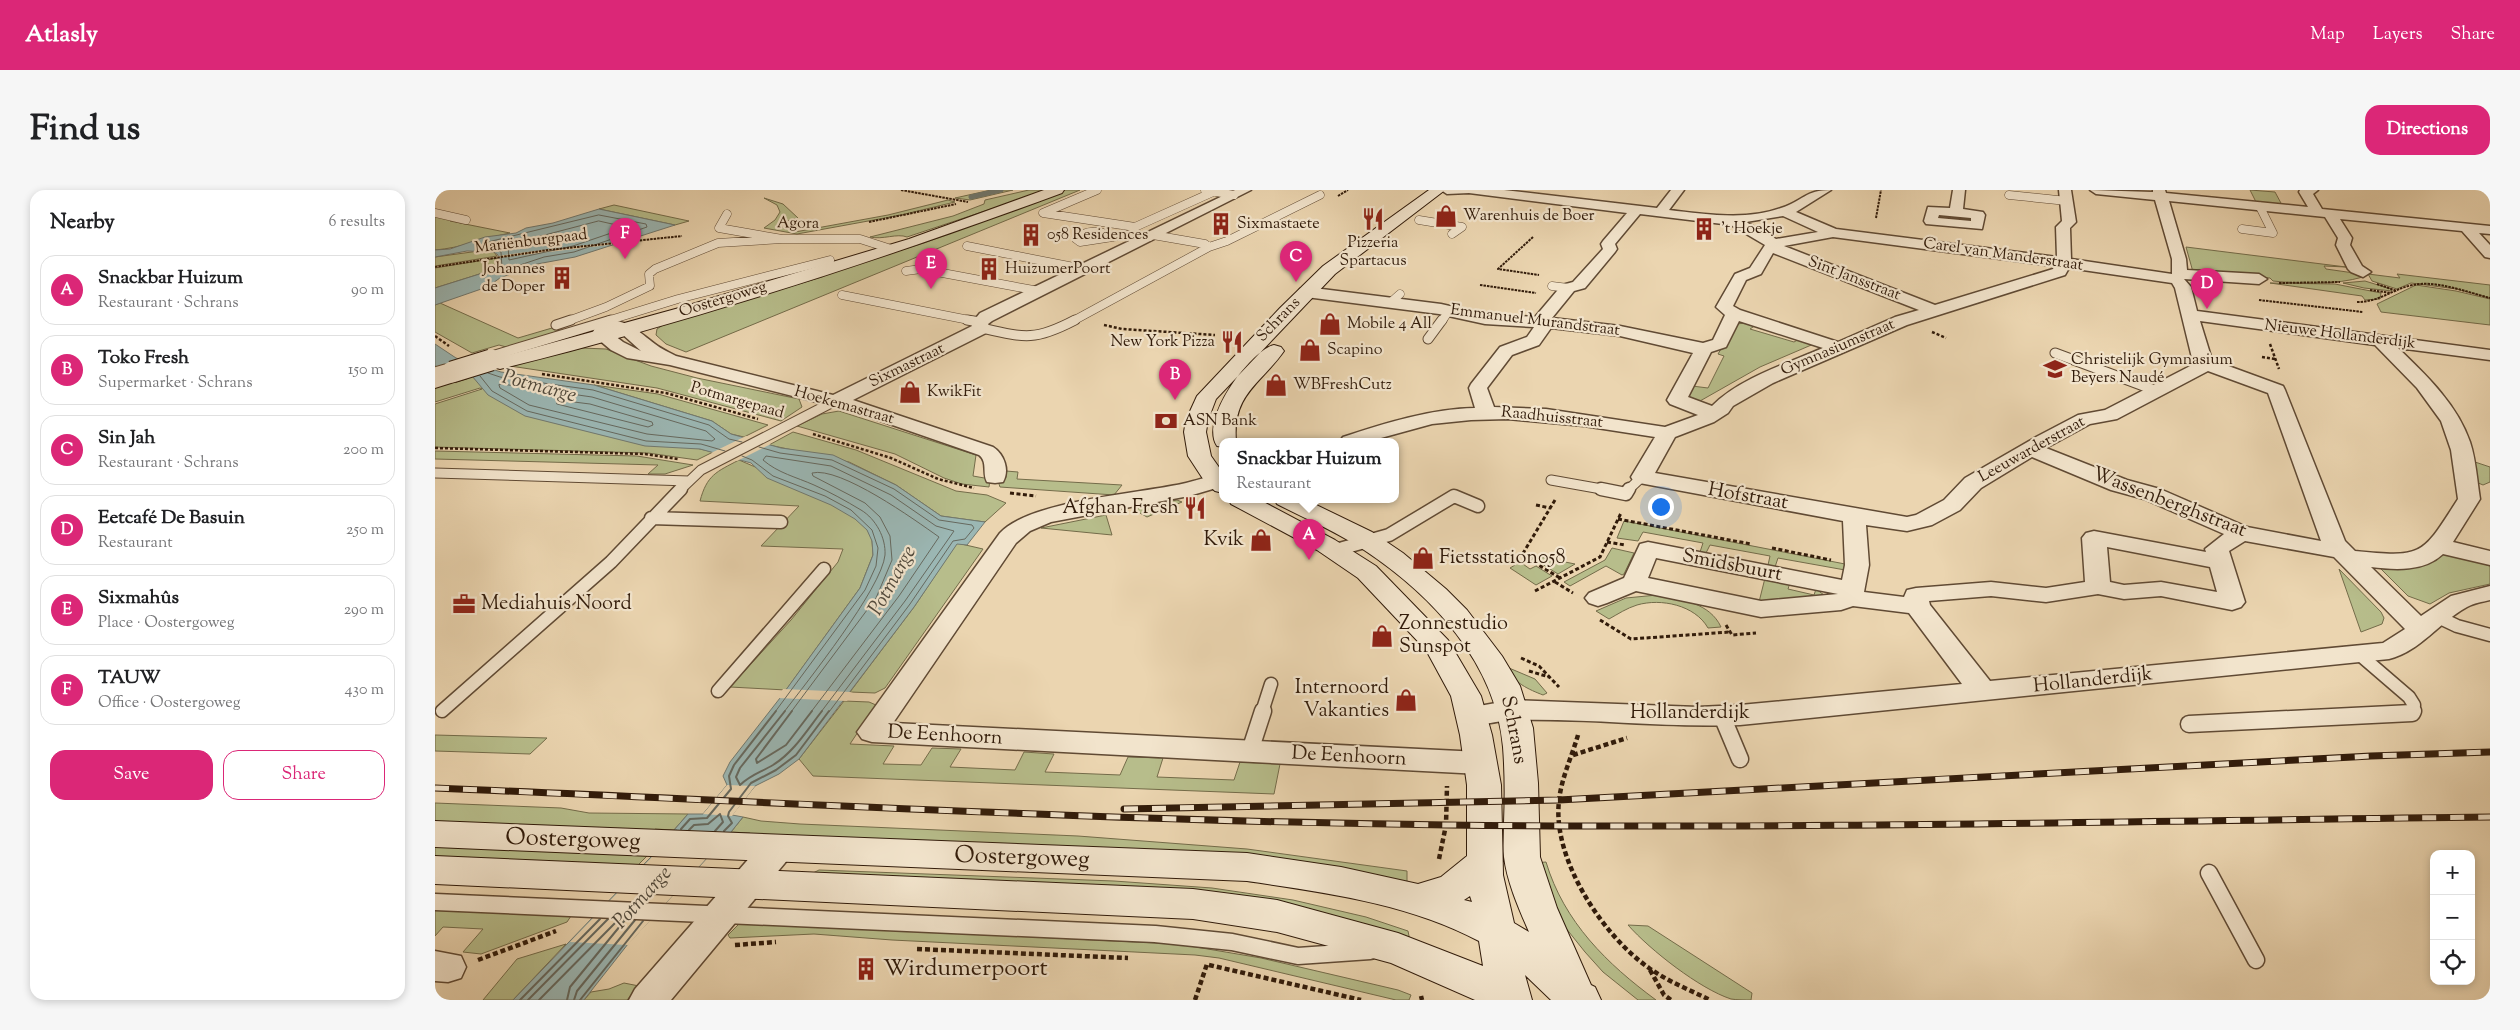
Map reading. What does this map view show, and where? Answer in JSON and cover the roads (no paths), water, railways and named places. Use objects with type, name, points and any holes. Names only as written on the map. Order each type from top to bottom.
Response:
[{"type":"street","name":"Oostergoweg","points":[[603,330],[626,328],[886,247],[962,226],[1057,190]]},
{"type":"street","name":"Schrans","points":[[1219,480],[1201,460],[1196,449],[1194,433],[1202,404],[1212,389],[1306,292],[1352,252],[1438,190]]},
{"type":"street","points":[[1447,190],[1467,190]]},
{"type":"street","name":"Schrans","points":[[1225,438],[1227,407],[1235,393],[1326,294],[1366,258],[1453,195],[1455,190]]},
{"type":"street","points":[[1472,190],[1564,201],[1616,202],[1637,210],[1734,221],[1785,212],[1825,190]]},
{"type":"street","points":[[1564,201],[1576,190]]},
{"type":"street","points":[[1660,212],[1678,190]]},
{"type":"street","points":[[2095,190],[2160,193],[2260,207],[2490,230]]},
{"type":"street","points":[[2312,190],[2305,192],[2345,238],[2343,246],[2357,269],[2363,272]]},
{"type":"street","points":[[1950,247],[1959,191]]},
{"type":"street","name":"Sixmastraat","points":[[835,401],[981,325],[1039,291],[1240,192]]},
{"type":"street","points":[[2160,193],[2179,259],[2176,276],[2183,287],[2201,358],[2206,364],[2276,390],[2334,544],[2343,554],[2429,623]]},
{"type":"street","points":[[2063,263],[2063,227],[2069,222],[2066,196]]},
{"type":"street","points":[[1486,412],[1478,388],[1506,351],[1533,340],[1542,330],[1543,318],[1558,287],[1579,285],[1610,249],[1608,244],[1637,210]]},
{"type":"street","name":"Carel van Manderstraat","points":[[1785,212],[1833,233],[2176,276],[2259,279]]},
{"type":"street","points":[[1734,221],[1773,246]]},
{"type":"street","points":[[2467,228],[2490,254]]},
{"type":"street","name":"Carel van Manderstraat","points":[[1773,246],[1833,233]]},
{"type":"street","points":[[1773,246],[1768,248],[1757,271],[1740,278],[1724,307],[1734,314],[1837,348]]},
{"type":"street","name":"Sint Jansstraat","points":[[1773,246],[1935,311]]},
{"type":"street","name":"Oostergoweg","points":[[444,374],[603,330],[831,252],[886,247]]},
{"type":"street","name":"Gymnasiumstraat","points":[[1667,433],[1707,418],[1725,402],[1753,385],[1837,348],[1901,321],[2053,275],[2060,272],[2063,263]]},
{"type":"street","name":"Emmanuel Murandstraat","points":[[1306,292],[1395,298],[1446,307],[1505,321],[1543,323],[1639,335],[1672,345],[1703,349]]},
{"type":"street","points":[[1713,414],[1677,400],[1703,349],[1720,343],[1734,314]]},
{"type":"street","name":"Nieuwe Hollanderdijk","points":[[2189,315],[2490,354]]},
{"type":"street","name":"Hoekemastraat","points":[[626,328],[651,349],[670,360]]},
{"type":"street","name":"Hoekemastraat","points":[[603,330],[622,350],[639,358],[670,360],[835,401],[986,451],[993,455],[999,485]]},
{"type":"street","points":[[2381,340],[2431,392],[2453,426],[2463,457],[2469,499]]},
{"type":"street","name":"Leeuwarderstraat","points":[[1854,516],[1907,524],[1923,520],[1952,505],[1973,482],[2085,418],[2110,414],[2192,374],[2206,364]]},
{"type":"street","name":"Raadhuisstraat","points":[[1360,438],[1420,420],[1486,412],[1554,415],[1667,433]]},
{"type":"street","points":[[1642,477],[1667,433]]},
{"type":"street","name":"Wassenberghstraat","points":[[2031,449],[2119,485],[2153,494],[2241,533],[2343,554],[2411,560],[2425,556],[2437,545]]},
{"type":"street","name":"Hofstraat","points":[[1642,477],[1854,516]]},
{"type":"street","name":"De Eenhoorn","points":[[1219,482],[1049,515],[1037,518],[1019,528],[1008,538],[872,732],[1480,763]]},
{"type":"street","points":[[2490,489],[2469,499],[2437,545],[2478,557],[2490,558]]},
{"type":"street","name":"Schrans","points":[[1248,503],[1336,550],[1367,572],[1438,646],[1457,678],[1472,716],[1484,785],[1485,875],[1511,1000]]},
{"type":"street","name":"Schrans","points":[[1294,503],[1368,541],[1404,567],[1433,594],[1481,645],[1499,673],[1513,710],[1521,769],[1522,857],[1538,908],[1578,999]]},
{"type":"street","points":[[1851,593],[1857,564],[1854,516]]},
{"type":"street","points":[[2219,562],[2217,550],[2241,533]]},
{"type":"street","points":[[1983,692],[1917,606],[1916,595],[1991,589],[2047,595],[2098,587],[2124,592],[2161,588],[2232,602],[2224,567],[2219,562],[2094,538],[2098,587]]},
{"type":"street","name":"Smidsbuurt","points":[[1851,593],[1841,602],[1761,609],[1634,583],[1648,549],[1917,606]]},
{"type":"street","points":[[1598,608],[1634,583]]},
{"type":"street","name":"Hollanderdijk","points":[[1472,716],[1513,710],[1722,716],[2389,651],[2405,644],[2457,602],[2490,593]]},
{"type":"street","name":"Oostergoweg","points":[[435,834],[1247,867],[1313,876],[1379,889],[1468,916],[1497,931],[1534,958],[1578,999]]},
{"type":"street","points":[[648,1000],[777,849]]},
{"type":"street","points":[[1415,900],[1453,889],[1464,882],[1485,860]]},
{"type":"street","name":"Oostergoweg","points":[[435,870],[1193,904],[1277,916],[1398,949],[1477,981],[1511,1000]]},
{"type":"lane","points":[[1097,190],[1043,213],[1135,227],[1213,192]]},
{"type":"lane","points":[[1202,190],[1240,192]]},
{"type":"lane","points":[[842,294],[1035,337],[1050,333],[1209,247],[1227,242],[1321,195]]},
{"type":"lane","points":[[2009,195],[2066,196]]},
{"type":"lane","points":[[2242,230],[2273,233],[2260,207]]},
{"type":"lane","points":[[435,213],[466,220]]},
{"type":"lane","name":"Agora","points":[[727,214],[719,228],[782,239],[849,238],[886,247]]},
{"type":"lane","points":[[1037,215],[1091,225],[1093,232]]},
{"type":"lane","points":[[1419,220],[1462,227],[1452,234]]},
{"type":"lane","points":[[1112,237],[1107,233],[1093,232],[1079,235],[1076,239],[1080,242],[1112,237],[1131,234],[1209,247]]},
{"type":"lane","points":[[831,252],[849,238]]},
{"type":"lane","points":[[556,325],[606,307],[645,290],[650,286],[649,274],[655,270],[717,243],[782,239]]},
{"type":"lane","points":[[967,246],[1084,269]]},
{"type":"lane","name":"Oostergoweg","points":[[492,360],[678,298],[831,252]]},
{"type":"lane","points":[[906,271],[921,269],[1039,291]]},
{"type":"lane","points":[[1428,338],[1446,307]]},
{"type":"lane","points":[[2055,353],[2157,391]]},
{"type":"lane","name":"Sixmastraat","points":[[442,711],[611,562],[651,518],[689,481],[710,464],[835,401]]},
{"type":"lane","points":[[435,473],[689,481]]},
{"type":"lane","points":[[1551,480],[1626,494],[1632,485],[1642,477]]},
{"type":"lane","points":[[1336,550],[1389,535],[1454,496],[1478,506]]},
{"type":"lane","points":[[651,518],[781,522]]},
{"type":"lane","points":[[718,691],[824,569]]},
{"type":"lane","points":[[2429,623],[2457,626],[2490,635]]},
{"type":"lane","points":[[2189,724],[2412,713],[2414,705],[2409,697],[2359,654]]},
{"type":"lane","points":[[1250,751],[1271,684]]},
{"type":"lane","points":[[1722,716],[1740,759]]},
{"type":"lane","points":[[2209,872],[2256,960]]},
{"type":"lane","name":"Oostergoweg","points":[[435,902],[1155,934],[1231,942],[1298,956],[1398,949]]},
{"type":"water","points":[[599,209],[675,225],[575,257],[537,264],[500,278],[487,287],[435,305],[435,288],[486,272],[499,264],[498,255],[494,252],[467,251],[435,257],[435,250],[450,249],[485,237],[516,233],[526,228],[553,223]]},
{"type":"water","name":"Potmarge","points":[[435,344],[456,358],[501,372],[594,385],[712,421],[731,434],[781,448],[833,455],[896,485],[941,516],[985,522],[967,545],[957,544],[914,607],[799,759],[779,774],[755,786],[732,815],[743,817],[628,944],[584,1000],[513,1000],[677,830],[674,830],[688,814],[703,814],[727,785],[723,776],[730,762],[780,698],[860,588],[873,555],[872,541],[867,530],[855,519],[831,505],[767,478],[751,463],[700,449],[645,446],[525,416],[488,395],[472,376],[435,366]]},
{"type":"waterway","points":[[971,197],[1001,190]]},
{"type":"railway","points":[[1124,809],[1559,800],[2371,756],[2490,752]]},
{"type":"railway","points":[[435,788],[1194,820],[1447,825],[1838,825],[2490,817]]},
{"type":"place","name":"Warenhuis de Boer","points":[[1446,216]]},
{"type":"place","name":"Pizzeria Spartacus","points":[[1373,219]]},
{"type":"place","name":"Sixmastaete","points":[[1221,224]]},
{"type":"place","name":"'t Hoekje","points":[[1704,229]]},
{"type":"place","name":"058 Residences","points":[[1031,235]]},
{"type":"place","name":"TAUW","points":[[625,259]]},
{"type":"place","name":"HuizumerPoort","points":[[989,269]]},
{"type":"place","name":"Johannes de Doper","points":[[562,278]]},
{"type":"place","name":"Sin Jah","points":[[1296,282]]},
{"type":"place","name":"Sixmahûs","points":[[931,289]]},
{"type":"place","name":"Eetcafé De Basuin","points":[[2207,309]]},
{"type":"place","name":"Mobile 4 All","points":[[1330,324]]},
{"type":"place","name":"New York Pizza","points":[[1232,342]]},
{"type":"place","name":"Scapino","points":[[1310,350]]},
{"type":"place","name":"Christelijk Gymnasium Beyers Naudé","points":[[2055,369]]},
{"type":"place","name":"WBFreshCutz","points":[[1276,385]]},
{"type":"place","name":"KwikFit","points":[[910,392]]},
{"type":"place","name":"Toko Fresh","points":[[1175,400]]},
{"type":"place","name":"ASN Bank","points":[[1166,421]]},
{"type":"place","name":"Afghan Fresh","points":[[1195,508]]},
{"type":"place","name":"Kvik","points":[[1261,540]]},
{"type":"place","name":"Fietsstation058","points":[[1423,558]]},
{"type":"place","name":"Snackbar Huizum","points":[[1309,560]]},
{"type":"place","name":"Mediahuis Noord","points":[[464,604]]},
{"type":"place","name":"Zonnestudio Sunspot","points":[[1382,636]]},
{"type":"place","name":"Internoord Vakanties","points":[[1406,700]]},
{"type":"place","name":"Wirdumerpoort","points":[[866,969]]}]
